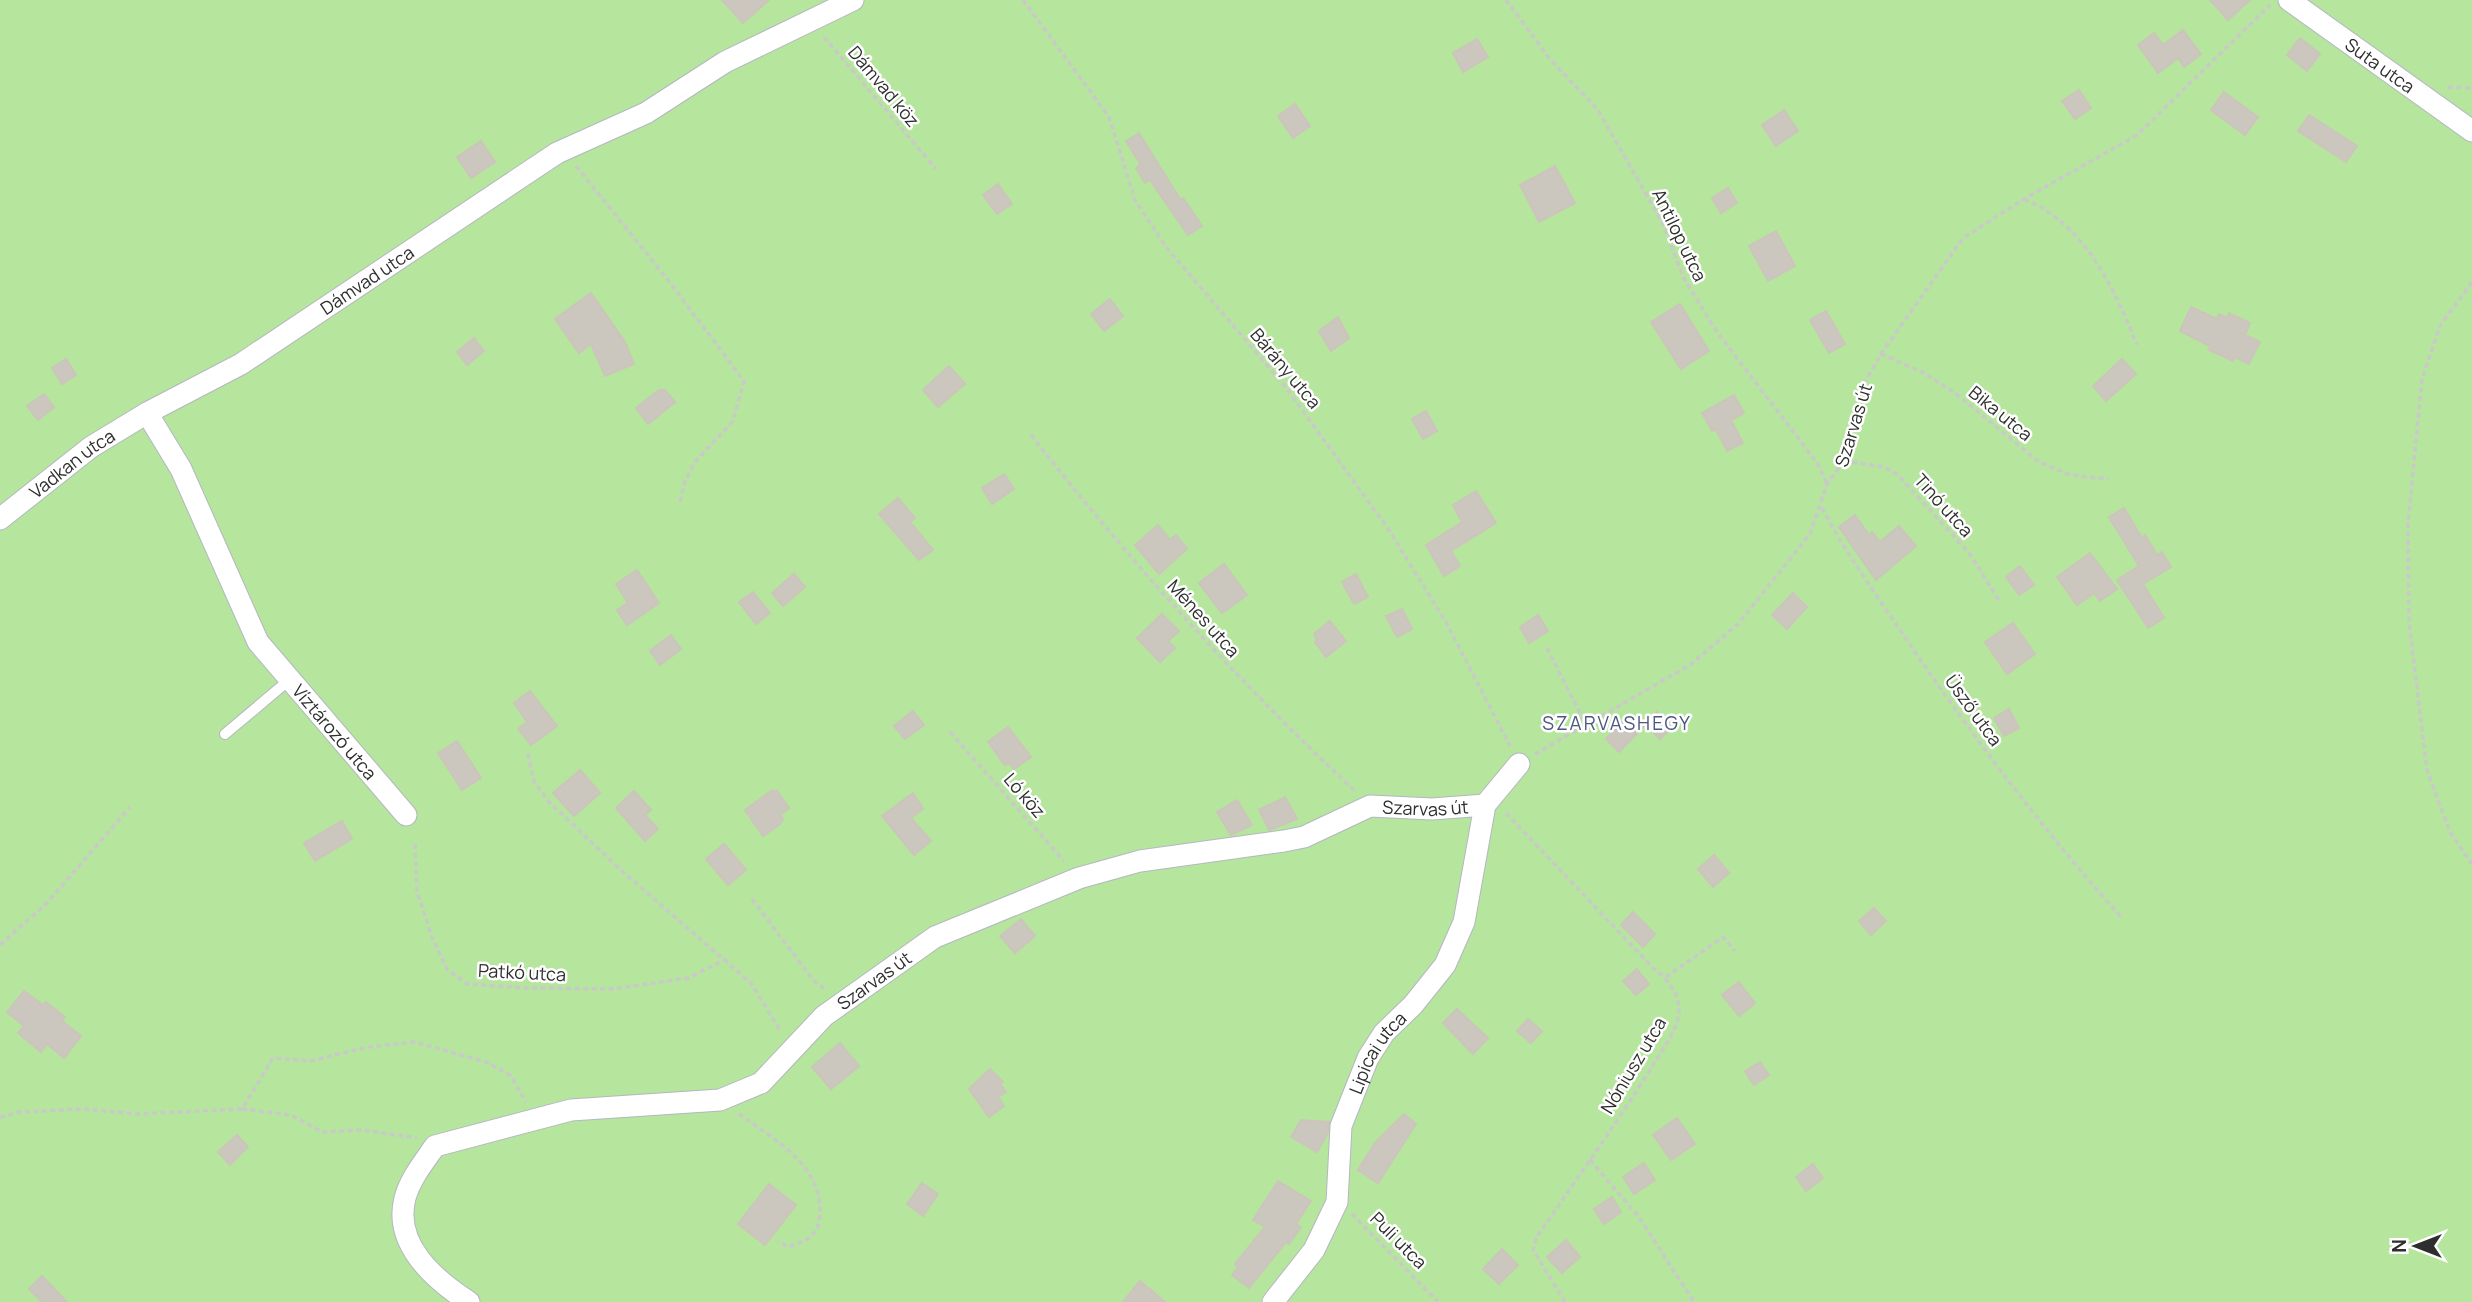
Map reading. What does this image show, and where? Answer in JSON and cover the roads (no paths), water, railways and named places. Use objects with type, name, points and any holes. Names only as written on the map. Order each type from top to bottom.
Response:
[{"type":"street","name":"Dámvad utca","points":[[147,413],[241,364],[557,153],[646,113],[725,62],[853,0]]},
{"type":"street","name":"Suta utca","points":[[2289,0],[2472,131]]},
{"type":"street","name":"Vadkan utca","points":[[0,519],[90,447],[147,413]]},
{"type":"street","points":[[147,413],[181,469],[258,642],[288,681]]},
{"type":"street","name":"Víztározó utca","points":[[288,681],[406,815]]},
{"type":"street","name":"Szarvas út","points":[[469,1302],[442,1285],[424,1267],[411,1247],[406,1226],[405,1200],[435,1146],[535,1117],[571,1110],[720,1100],[761,1083],[841,1002],[935,937],[1079,878],[1140,861],[1304,837],[1370,806],[1432,809],[1489,802],[1519,764]]},
{"type":"street","name":"Lipicai utca","points":[[1273,1302],[1314,1250],[1337,1202],[1340,1126],[1368,1058],[1384,1033],[1413,1005],[1445,965],[1464,922],[1489,802]]},
{"type":"lane","name":"Víztározó utca","points":[[225,734],[288,681]]},
{"type":"district","name":"SZARVASHEGY","points":[[1617,723]]}]
